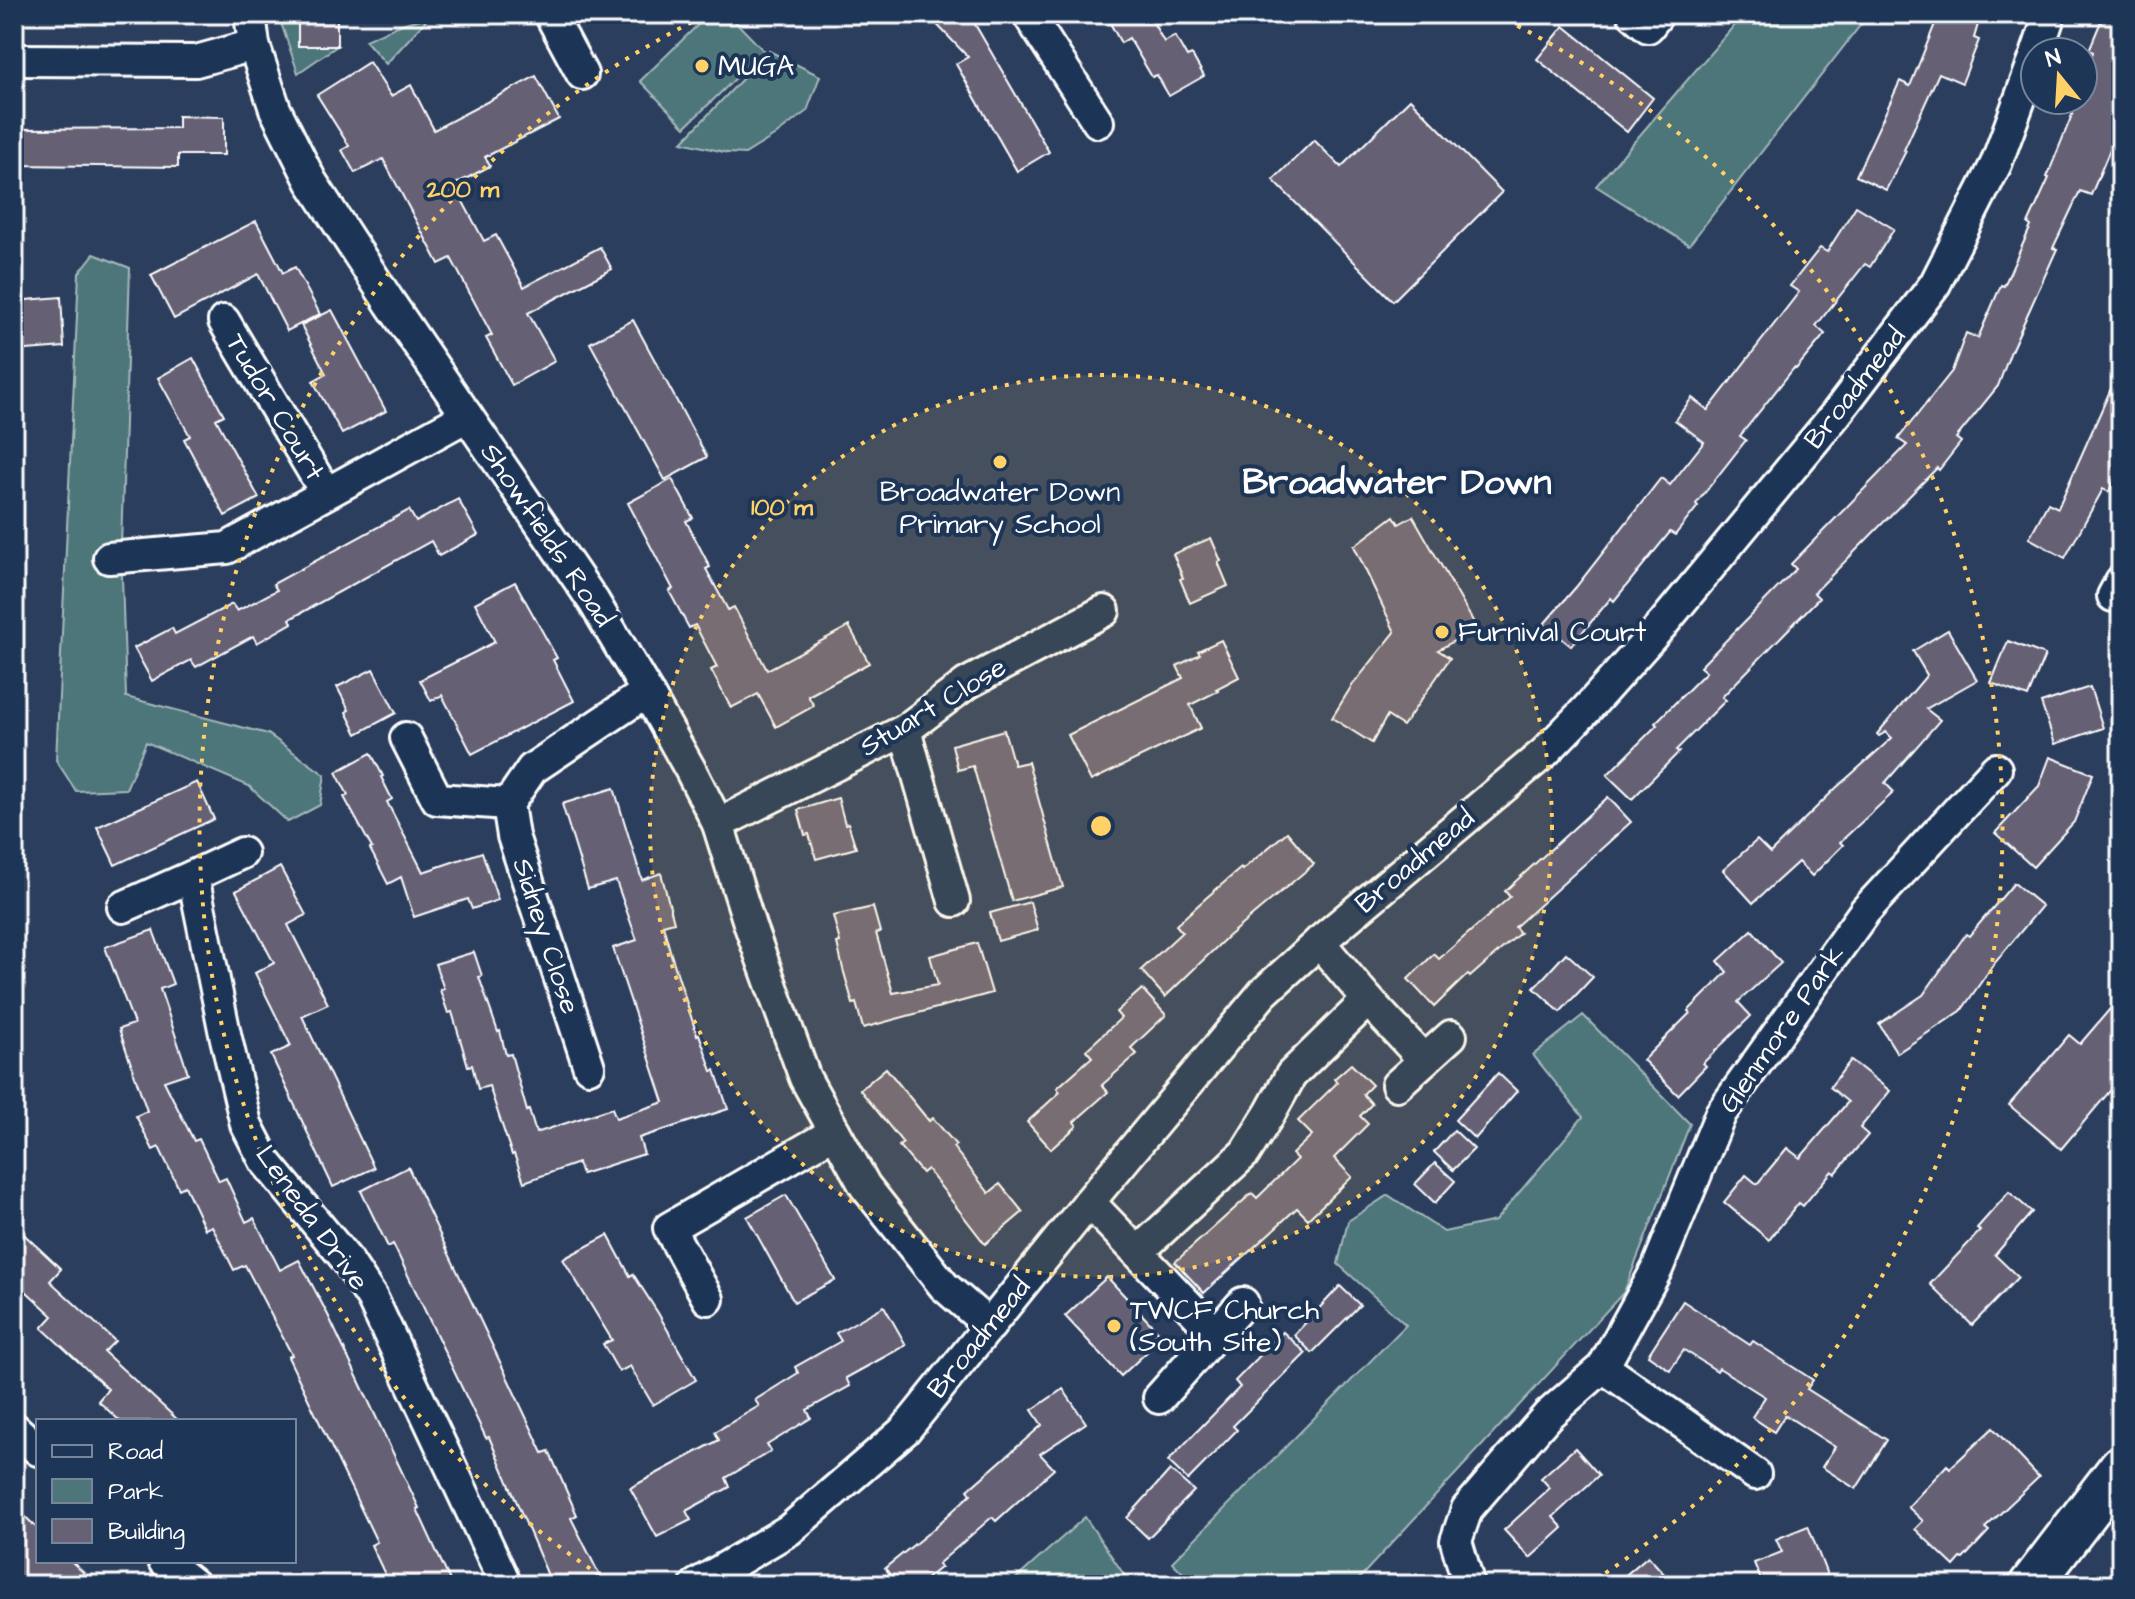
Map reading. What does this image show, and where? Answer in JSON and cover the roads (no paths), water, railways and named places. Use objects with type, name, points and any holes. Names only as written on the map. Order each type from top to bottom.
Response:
[{"type":"street","name":"Showfields Road","points":[[250,14],[254,45],[275,109],[311,181],[594,602],[718,824],[750,926],[805,1078],[865,1186],[935,1276],[990,1326]]},
{"type":"street","points":[[550,14],[582,74]]},
{"type":"street","points":[[1028,14],[1098,122]]},
{"type":"street","points":[[1633,14],[1648,27],[1658,14]]},
{"type":"street","points":[[2042,36],[2050,14]]},
{"type":"street","points":[[14,60],[196,61],[254,45]]},
{"type":"street","name":"Broadmead","points":[[696,1585],[789,1530],[905,1430],[1263,993],[1319,942],[1544,753],[1662,625],[1836,414],[1935,284],[1996,164],[2019,101]]},
{"type":"street","name":"Tudor Court","points":[[224,321],[326,493]]},
{"type":"street","name":"Tudor Court","points":[[109,558],[227,548],[467,416]]},
{"type":"street","name":"Stuart Close","points":[[718,824],[905,730],[966,684],[1104,611]]},
{"type":"street","points":[[406,738],[437,799],[508,804],[532,769],[647,692]]},
{"type":"street","points":[[905,730],[954,901]]},
{"type":"street","name":"Glenmore Park","points":[[1469,1585],[1456,1541],[1467,1509],[1548,1415],[1603,1367],[1657,1269],[1721,1113],[1865,911],[1996,769]]},
{"type":"street","name":"Sidney Close","points":[[508,804],[513,836],[589,1067]]},
{"type":"street","points":[[123,907],[242,853]]},
{"type":"street","name":"Leneda Drive","points":[[193,876],[246,1124],[265,1161],[347,1260],[372,1298],[506,1585]]},
{"type":"street","points":[[1319,942],[1424,1060]]},
{"type":"street","points":[[1138,1252],[1245,1153],[1291,1075],[1368,1000]]},
{"type":"street","points":[[1397,1085],[1451,1036]]},
{"type":"street","points":[[708,1299],[669,1228],[835,1132]]},
{"type":"street","points":[[1089,1202],[1215,1333]]},
{"type":"street","points":[[1159,1398],[1243,1303]]},
{"type":"street","points":[[1603,1367],[1755,1474]]},
{"type":"street","points":[[14,1428],[36,1448]]},
{"type":"street","points":[[2031,1585],[2121,1467]]},
{"type":"street","points":[[166,1563],[194,1585]]},
{"type":"place","name":"MUGA","points":[[702,66]]},
{"type":"place","name":"Broadwater Down Primary School","points":[[1000,462]]},
{"type":"place","name":"Furnival Court","points":[[1442,632]]},
{"type":"place","name":"TWCF Church (South Site)","points":[[1114,1326]]},
{"type":"district","name":"Broadwater Down","points":[[1397,482]]}]
